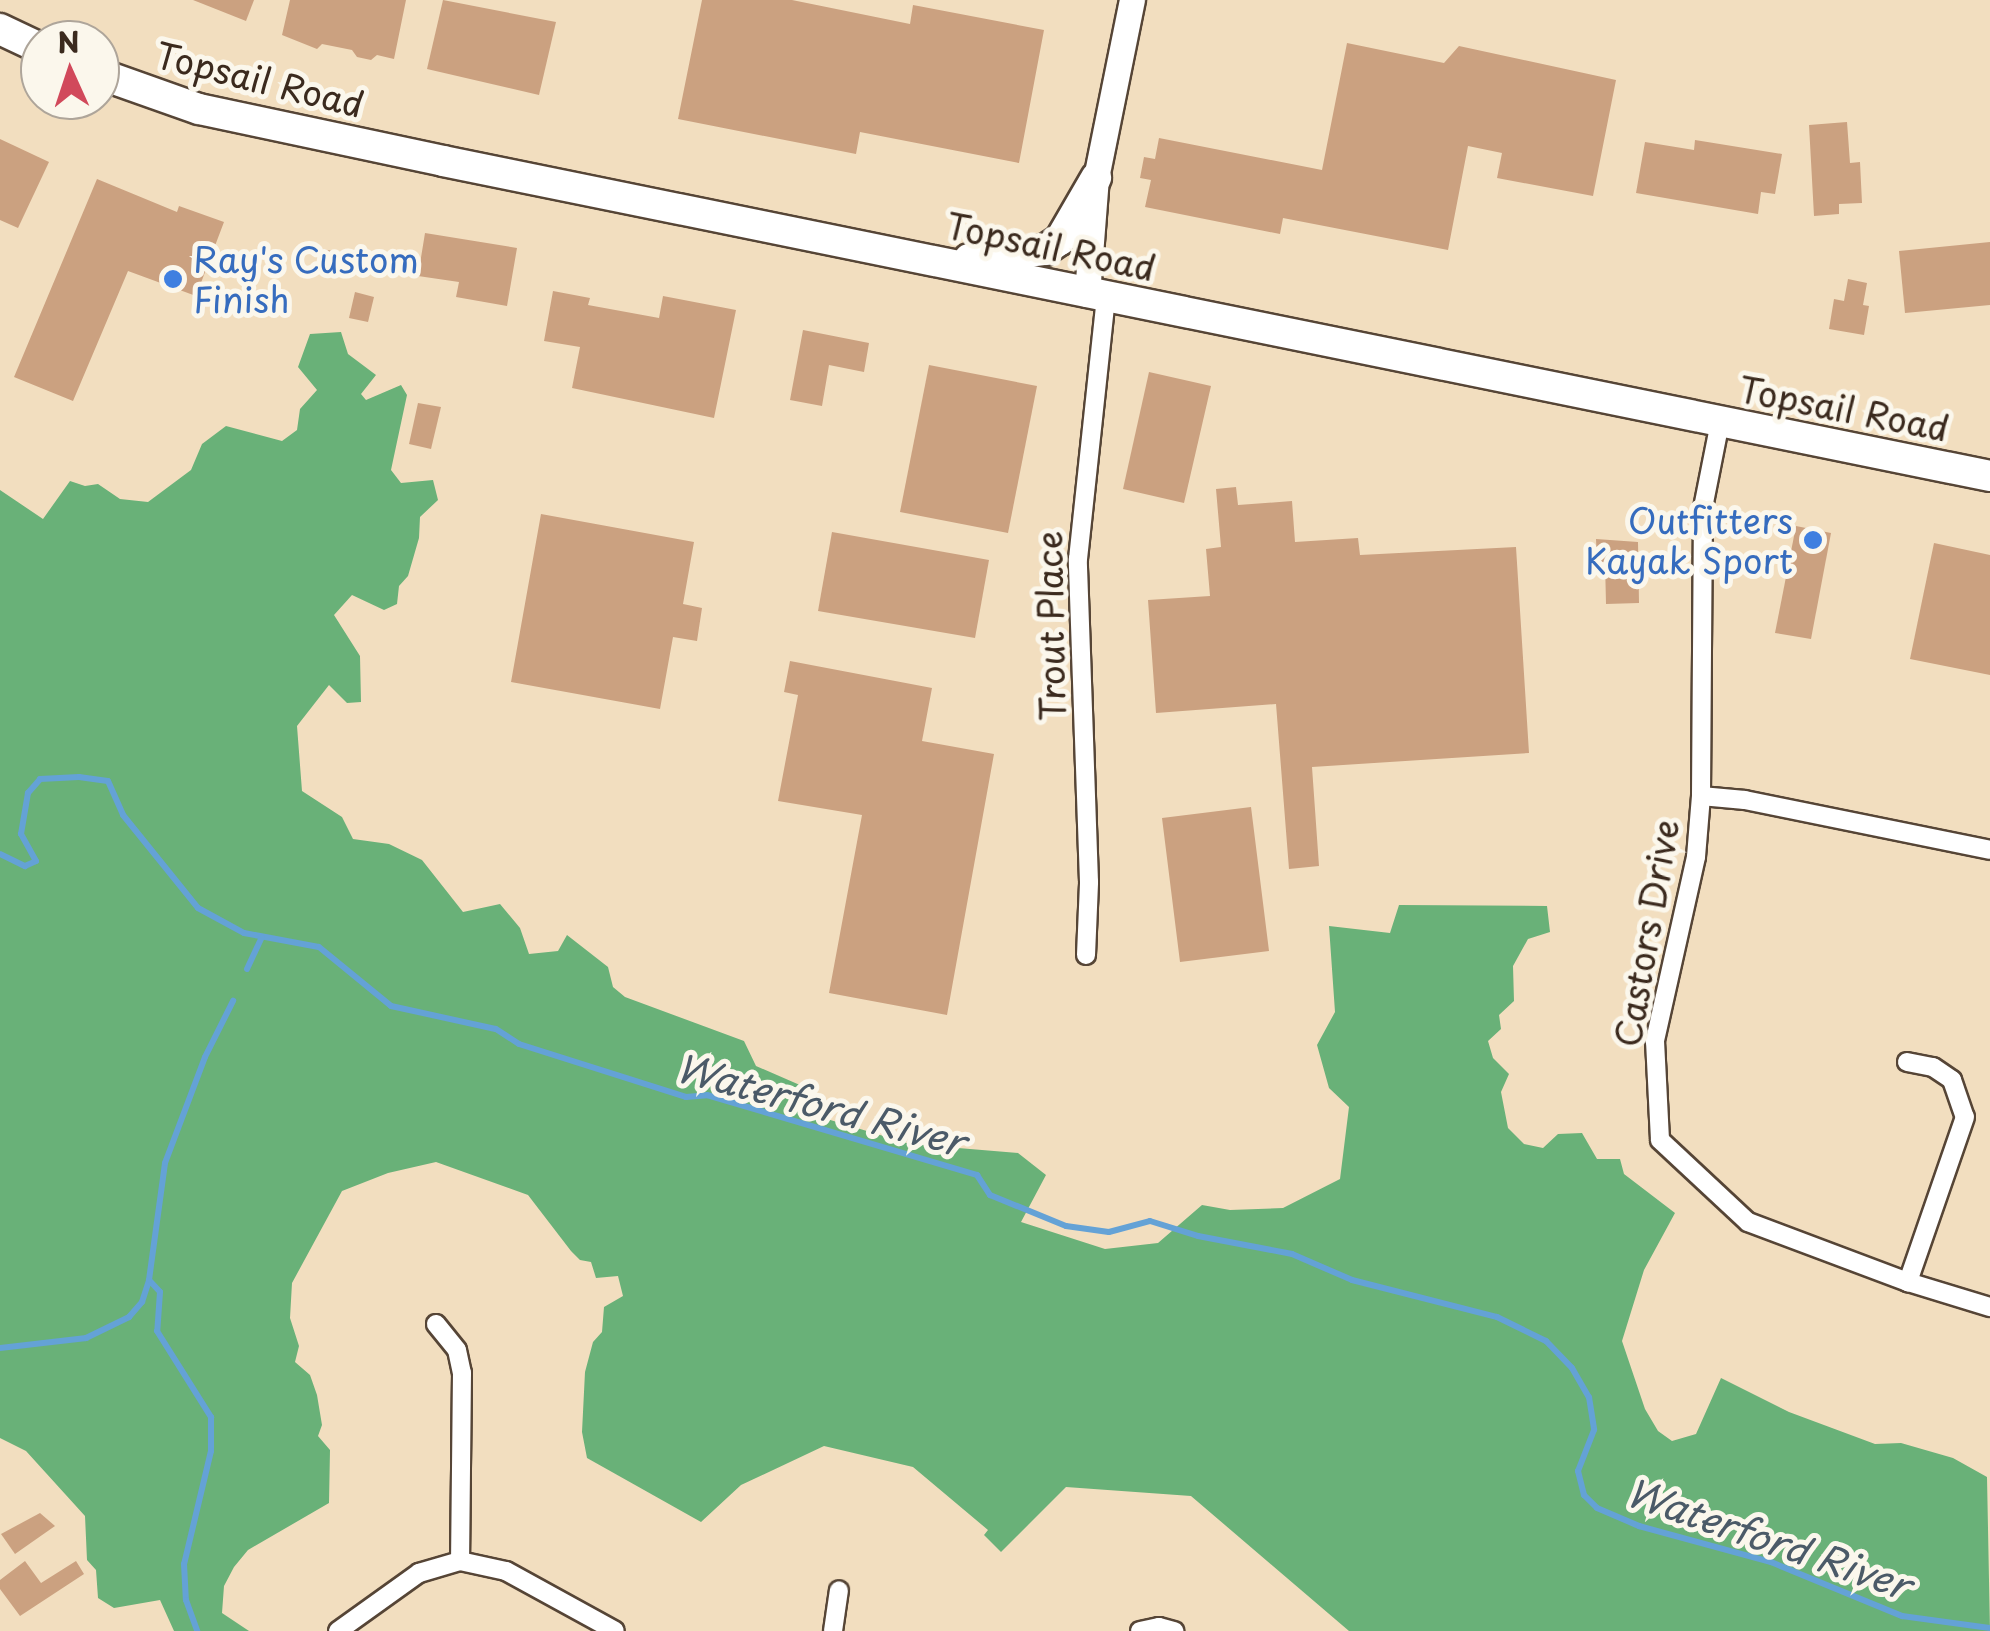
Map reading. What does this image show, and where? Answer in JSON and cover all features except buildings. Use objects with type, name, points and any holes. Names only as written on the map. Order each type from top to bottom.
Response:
[{"type":"main road","name":"Topsail Road","points":[[120,81],[199,109],[950,262],[1096,296],[1990,476]]},
{"type":"main road","points":[[950,262],[1045,250],[1073,224],[1096,178]]},
{"type":"street","points":[[1096,296],[1096,178],[1132,0]]},
{"type":"street","name":"Trout Place","points":[[1086,955],[1089,882],[1078,558],[1096,296]]},
{"type":"street","name":"Castors Drive","points":[[1720,422],[1703,508],[1701,796],[1696,857],[1655,1041],[1660,1140],[1748,1222],[1908,1282],[1990,1307]]},
{"type":"street","points":[[1701,796],[1745,800],[1990,850]]},
{"type":"street","points":[[1907,1062],[1932,1067],[1952,1080],[1965,1117],[1908,1282]]},
{"type":"street","points":[[436,1324],[457,1350],[462,1373],[460,1561]]},
{"type":"street","points":[[338,1631],[419,1573],[460,1561],[506,1571],[615,1631]]},
{"type":"street","points":[[833,1631],[839,1590]]},
{"type":"street","points":[[1140,1631],[1159,1627],[1174,1631]]},
{"type":"green space","points":[[341,332],[348,354],[376,375],[361,394],[366,400],[401,385],[407,395],[391,470],[401,483],[433,480],[438,500],[420,517],[419,538],[408,576],[399,586],[397,604],[384,610],[352,595],[334,615],[360,656],[361,702],[347,703],[329,685],[297,726],[302,791],[342,817],[353,839],[389,844],[422,860],[463,912],[500,904],[520,928],[529,954],[558,951],[567,935],[608,967],[613,987],[625,997],[744,1041],[756,1066],[809,1089],[817,1116],[910,1144],[1018,1153],[1046,1175],[1021,1222],[1105,1249],[1158,1243],[1202,1205],[1230,1210],[1283,1208],[1340,1179],[1349,1107],[1329,1088],[1317,1045],[1335,1012],[1329,926],[1390,933],[1399,905],[1547,906],[1550,932],[1528,939],[1513,966],[1514,1001],[1499,1015],[1501,1029],[1488,1041],[1493,1058],[1509,1074],[1501,1092],[1508,1128],[1524,1144],[1543,1148],[1558,1134],[1582,1133],[1597,1159],[1620,1159],[1624,1174],[1675,1213],[1644,1270],[1622,1341],[1645,1409],[1658,1431],[1672,1441],[1696,1434],[1721,1378],[1789,1412],[1875,1444],[1901,1443],[1953,1458],[1987,1477],[1990,1631],[1349,1631],[1191,1496],[1066,1487],[1001,1552],[984,1535],[988,1530],[913,1467],[824,1446],[741,1485],[701,1522],[587,1458],[582,1432],[585,1372],[593,1342],[602,1332],[604,1307],[623,1296],[618,1276],[596,1278],[591,1262],[580,1260],[571,1251],[528,1195],[436,1162],[388,1173],[342,1191],[292,1283],[290,1318],[299,1346],[295,1362],[310,1375],[317,1395],[322,1425],[318,1436],[330,1450],[329,1503],[248,1550],[234,1567],[224,1586],[222,1613],[249,1631],[174,1631],[160,1600],[114,1608],[98,1598],[96,1570],[87,1560],[85,1516],[26,1451],[0,1438],[0,490],[43,519],[70,481],[85,486],[98,484],[120,499],[148,502],[191,470],[202,444],[226,426],[282,441],[297,430],[300,409],[317,390],[298,367],[310,334]]},
{"type":"waterway","name":"Waterford River","points":[[0,854],[25,866],[36,861],[21,834],[28,793],[40,779],[79,777],[108,781],[123,815],[198,908],[244,933],[319,947],[391,1006],[496,1029],[519,1044],[686,1097],[707,1095],[977,1175],[990,1195],[1066,1226],[1109,1232],[1150,1221],[1198,1236],[1292,1254],[1352,1280],[1497,1317],[1546,1341],[1572,1368],[1589,1397],[1594,1430],[1578,1471],[1584,1495],[1597,1508],[1639,1526],[1771,1562],[1902,1616],[1990,1628]]},
{"type":"waterway","points":[[247,969],[262,937]]},
{"type":"waterway","points":[[0,1348],[86,1338],[129,1317],[142,1302],[149,1280],[165,1163],[205,1057],[233,1001]]},
{"type":"waterway","points":[[149,1280],[160,1292],[157,1331],[211,1417],[211,1451],[184,1564],[186,1600],[197,1631]]},
{"type":"place","name":"Ray's Custom Finish","points":[[173,279]]},
{"type":"place","name":"Outfitters Kayak Sport","points":[[1813,540]]}]
